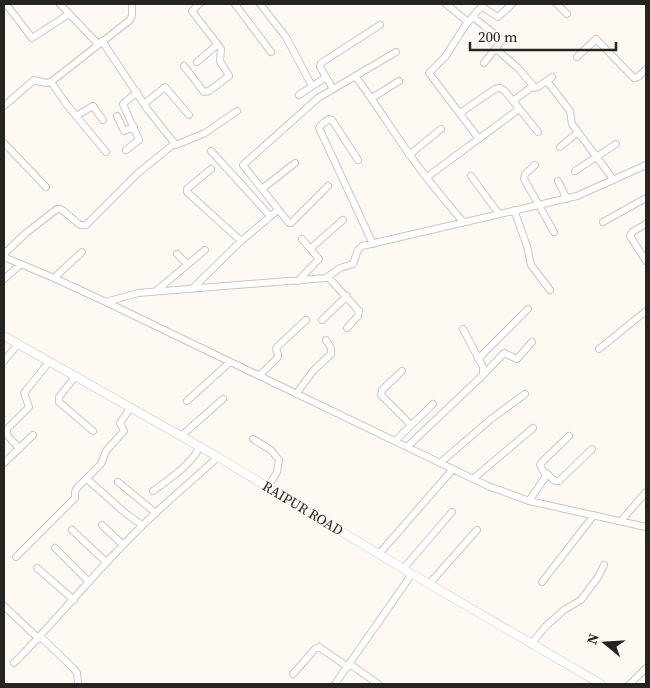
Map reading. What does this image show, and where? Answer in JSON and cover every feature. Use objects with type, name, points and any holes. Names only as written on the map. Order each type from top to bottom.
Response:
[{"type":"main road","name":"RAIPUR ROAD","points":[[4,336],[218,457],[403,569],[600,684]]},
{"type":"street","points":[[6,4],[32,38],[68,14]]},
{"type":"street","points":[[60,4],[68,14],[100,43],[174,144]]},
{"type":"street","points":[[4,106],[34,80],[46,84],[51,82],[130,20],[132,4]]},
{"type":"street","points":[[184,66],[202,91],[209,90],[229,76],[220,62],[222,51],[192,11],[199,4]]},
{"type":"street","points":[[235,4],[271,52]]},
{"type":"street","points":[[260,4],[286,37],[312,86]]},
{"type":"street","points":[[446,4],[468,22]]},
{"type":"street","points":[[479,139],[430,74],[445,57],[468,22],[482,8],[498,17],[512,4]]},
{"type":"street","points":[[557,4],[567,14]]},
{"type":"street","points":[[473,16],[502,39],[501,43],[484,63]]},
{"type":"street","points":[[333,89],[320,67],[322,62],[380,25]]},
{"type":"street","points":[[577,57],[596,39],[634,78],[637,78],[646,69]]},
{"type":"street","points":[[197,62],[217,45]]},
{"type":"street","points":[[496,49],[518,68],[533,86],[537,88],[550,79],[570,111],[571,122],[613,179]]},
{"type":"street","points":[[328,186],[291,223],[288,223],[243,167],[244,164],[306,108],[333,89],[396,52]]},
{"type":"street","points":[[356,76],[409,155],[463,222]]},
{"type":"street","points":[[299,96],[326,77]]},
{"type":"street","points":[[372,98],[399,81]]},
{"type":"street","points":[[51,82],[106,152]]},
{"type":"street","points":[[144,104],[165,86],[189,115]]},
{"type":"street","points":[[513,101],[533,86]]},
{"type":"street","points":[[460,113],[497,88],[505,91],[538,132]]},
{"type":"street","points":[[126,150],[140,140],[123,105],[137,92]]},
{"type":"street","points":[[76,116],[92,106],[103,120]]},
{"type":"street","points":[[427,177],[519,108]]},
{"type":"street","points":[[237,111],[205,132],[180,144],[174,144],[138,173],[86,225],[80,225],[61,209],[57,208],[26,233],[4,256],[20,265],[106,302],[473,479],[529,501],[646,527]]},
{"type":"street","points":[[117,116],[124,130],[134,127]]},
{"type":"street","points":[[358,160],[332,120],[329,119],[320,126],[319,128],[373,244]]},
{"type":"street","points":[[409,155],[441,129]]},
{"type":"street","points":[[560,147],[578,132]]},
{"type":"street","points":[[4,143],[46,187]]},
{"type":"street","points":[[575,171],[616,144]]},
{"type":"street","points":[[211,151],[270,216]]},
{"type":"street","points":[[262,189],[295,163]]},
{"type":"street","points":[[535,165],[525,174],[524,178],[554,232]]},
{"type":"street","points":[[106,302],[126,295],[156,291],[322,279],[340,268],[353,264],[360,247],[583,194],[646,165]]},
{"type":"street","points":[[211,169],[187,191],[241,241]]},
{"type":"street","points":[[471,176],[500,214]]},
{"type":"street","points":[[558,181],[567,198]]},
{"type":"street","points":[[603,222],[646,198]]},
{"type":"street","points":[[193,288],[241,241],[278,210]]},
{"type":"street","points":[[514,210],[532,265],[550,290]]},
{"type":"street","points":[[311,248],[343,220]]},
{"type":"street","points":[[646,224],[632,232],[630,236],[646,261]]},
{"type":"street","points":[[298,281],[319,260],[319,257],[302,238]]},
{"type":"street","points":[[156,291],[205,250]]},
{"type":"street","points":[[54,278],[82,252]]},
{"type":"street","points":[[177,254],[187,264]]},
{"type":"street","points":[[4,279],[20,265]]},
{"type":"street","points":[[328,277],[347,296],[359,312],[358,316],[347,328]]},
{"type":"street","points":[[322,320],[347,296]]},
{"type":"street","points":[[478,358],[528,309]]},
{"type":"street","points":[[599,349],[646,311]]},
{"type":"street","points":[[259,376],[278,357],[277,346],[306,320]]},
{"type":"street","points":[[463,329],[484,370],[483,375]]},
{"type":"street","points":[[296,394],[313,371],[331,354],[331,348],[326,340]]},
{"type":"street","points":[[407,447],[504,353],[517,359],[532,342]]},
{"type":"street","points":[[4,361],[18,344]]},
{"type":"street","points":[[19,448],[7,435],[7,429],[29,407],[24,393],[48,362]]},
{"type":"street","points":[[187,401],[230,362]]},
{"type":"street","points":[[402,371],[382,390],[381,395],[411,425]]},
{"type":"street","points":[[76,377],[59,397],[58,402],[93,431]]},
{"type":"street","points":[[440,463],[524,394]]},
{"type":"street","points":[[181,436],[223,399]]},
{"type":"street","points":[[395,441],[433,404]]},
{"type":"street","points":[[16,558],[75,498],[76,490],[102,464],[106,451],[124,431],[120,423],[131,407]]},
{"type":"street","points":[[473,479],[533,428]]},
{"type":"street","points":[[4,463],[33,435]]},
{"type":"street","points":[[569,436],[540,465],[555,480],[559,481],[592,449]]},
{"type":"street","points":[[254,439],[271,450],[279,460],[277,472],[268,487]]},
{"type":"street","points":[[153,491],[184,468],[192,460],[200,447]]},
{"type":"street","points":[[14,663],[40,638],[106,562],[142,526],[218,457]]},
{"type":"street","points":[[379,554],[453,469]]},
{"type":"street","points":[[529,501],[545,478],[546,473]]},
{"type":"street","points":[[87,479],[142,526]]},
{"type":"street","points":[[118,482],[156,513]]},
{"type":"street","points":[[621,522],[646,492]]},
{"type":"street","points":[[403,569],[452,512]]},
{"type":"street","points":[[542,582],[594,516]]},
{"type":"street","points":[[102,524],[123,545]]},
{"type":"street","points":[[72,530],[106,562]]},
{"type":"street","points":[[429,584],[477,530]]},
{"type":"street","points":[[55,548],[89,582]]},
{"type":"street","points":[[531,644],[546,626],[564,610],[580,600],[598,578],[604,565]]},
{"type":"street","points":[[38,568],[74,600]]},
{"type":"street","points":[[335,684],[412,574]]},
{"type":"street","points":[[4,606],[74,669],[77,673],[78,684]]},
{"type":"street","points":[[293,674],[319,647],[378,684]]},
{"type":"street","points":[[630,684],[646,668]]}]
